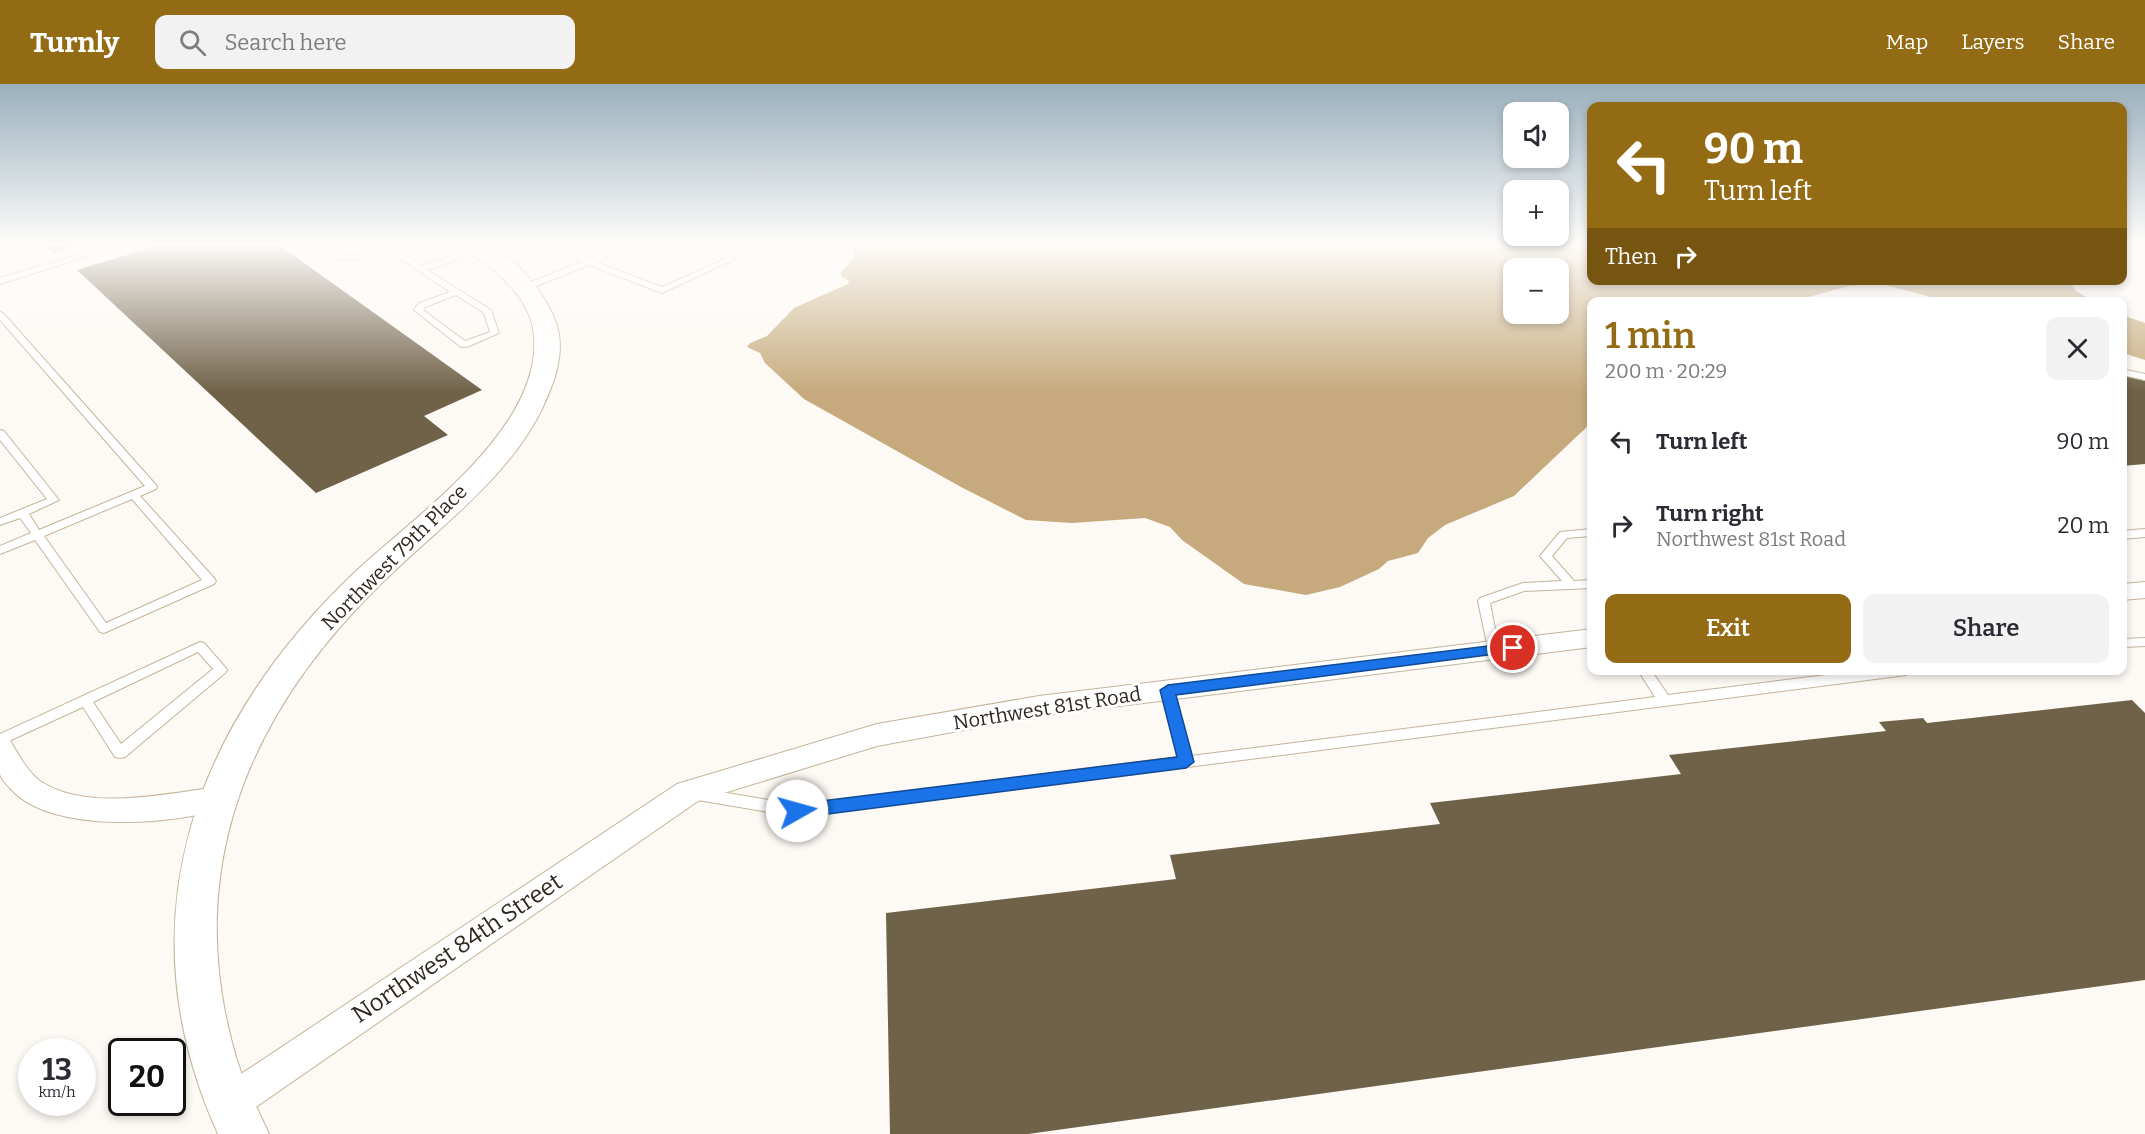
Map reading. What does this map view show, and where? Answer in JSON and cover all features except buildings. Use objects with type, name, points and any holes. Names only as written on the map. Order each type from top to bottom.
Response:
[{"type":"main road","name":"Northwest 79th Place","points":[[235,1120],[210,1055],[201,1003],[195,935],[205,839],[217,799],[256,719],[305,648],[364,581],[483,469],[528,410],[543,373],[546,341],[542,313],[531,294]]},
{"type":"street","points":[[2127,592],[2145,590]]},
{"type":"street","name":"Northwest 81st Road","points":[[688,792],[877,735],[1039,706],[1587,639]]},
{"type":"street","points":[[0,748],[28,788],[62,805],[121,808],[217,799]]},
{"type":"street","name":"Northwest 84th Street","points":[[235,1120],[688,792]]},
{"type":"lane","points":[[452,294],[422,305],[418,310],[464,345],[495,333],[488,312],[460,294]]},
{"type":"lane","points":[[0,315],[152,488],[0,549]]},
{"type":"lane","points":[[2127,373],[2145,377]]},
{"type":"lane","points":[[0,433],[54,500],[0,522]]},
{"type":"lane","points":[[22,513],[104,629],[210,581],[134,495]]},
{"type":"lane","points":[[1572,586],[1546,556],[1564,535],[1587,533]]},
{"type":"lane","points":[[2127,535],[2145,533]]},
{"type":"lane","points":[[1493,650],[1484,601],[1523,587],[1587,584]]},
{"type":"lane","points":[[2127,643],[2145,642]]},
{"type":"lane","points":[[0,740],[85,700],[200,646],[221,670],[120,753],[85,700]]},
{"type":"lane","points":[[1647,675],[1665,701]]},
{"type":"lane","points":[[688,792],[797,811],[1866,675]]},
{"type":"lane","points":[[1168,690],[1186,762]]},
{"type":"shaded area","points":[[826,294],[1503,294],[1503,324],[1569,324],[1569,294],[1819,294],[1808,297],[1587,297],[1587,427],[1514,496],[1445,525],[1428,538],[1418,553],[1388,561],[1379,569],[1340,587],[1306,595],[1244,584],[1182,540],[1170,527],[1145,518],[1072,523],[1026,520],[961,487],[804,399],[765,363],[760,353],[747,347],[750,343],[767,336],[794,308]]},
{"type":"shaded area","points":[[1920,294],[2081,294],[2086,297],[1931,297]]},
{"type":"shaded area","points":[[2127,317],[2145,323],[2145,360],[2127,354]]},
{"type":"route","points":[[797,811],[1186,762],[1168,690],[1513,648]]}]
